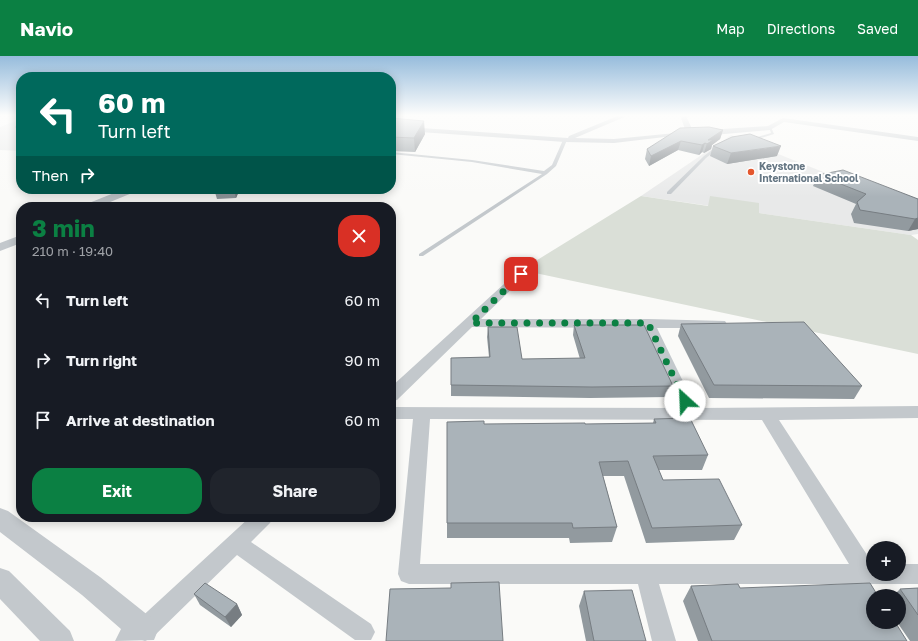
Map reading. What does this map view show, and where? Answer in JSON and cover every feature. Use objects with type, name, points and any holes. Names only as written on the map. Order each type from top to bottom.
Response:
[{"type":"street","points":[[100,202],[120,194]]},
{"type":"street","points":[[117,202],[135,194]]},
{"type":"street","points":[[0,240],[16,234]]},
{"type":"street","points":[[0,247],[16,241]]},
{"type":"street","points":[[396,391],[471,323],[521,274]]},
{"type":"street","points":[[471,323],[730,324]]},
{"type":"street","points":[[648,323],[691,414]]},
{"type":"street","points":[[396,413],[767,414],[918,412]]},
{"type":"street","points":[[422,413],[409,574],[866,575]]},
{"type":"street","points":[[767,414],[866,573]]},
{"type":"street","points":[[0,518],[91,586],[137,637],[258,522]]},
{"type":"street","points":[[236,543],[363,632]]},
{"type":"street","points":[[906,574],[918,574]]},
{"type":"street","points":[[646,575],[664,641]]},
{"type":"street","points":[[0,580],[60,641]]},
{"type":"lane","points":[[421,255],[546,173],[554,166],[564,142]]},
{"type":"lane","points":[[669,193],[705,157],[716,148],[724,145]]},
{"type":"lane","points":[[396,153],[472,161],[546,173]]},
{"type":"shaded area","points":[[0,142],[16,142],[16,151],[0,150]]},
{"type":"shaded area","name":"Keystone International School","points":[[720,142],[749,142],[918,210],[918,234],[911,235],[641,196]]},
{"type":"shaded area","points":[[641,196],[708,206],[710,196],[759,203],[759,213],[911,235],[918,240],[918,354],[521,270]]},
{"type":"building","points":[[658,142],[678,142],[651,156],[647,149]]},
{"type":"building","points":[[688,142],[710,142],[702,145]]},
{"type":"building","points":[[721,142],[771,142],[781,146],[731,153],[713,146]]},
{"type":"building","points":[[843,170],[918,199],[918,218],[915,219],[860,210],[857,202],[866,194],[818,175]]},
{"type":"building","points":[[804,322],[862,386],[714,385],[681,324]]},
{"type":"building","points":[[574,325],[644,325],[673,386],[592,387],[451,385],[451,358],[490,357],[488,327],[517,327],[522,359],[585,358]]},
{"type":"building","points":[[690,418],[708,455],[653,456],[663,480],[719,479],[742,525],[652,528],[628,461],[599,462],[617,527],[573,528],[572,523],[447,523],[447,422],[484,421],[484,424],[656,423],[654,419]]},
{"type":"building","points":[[499,582],[503,641],[386,641],[390,589],[451,588],[451,583]]},
{"type":"building","points":[[205,583],[237,604],[225,617],[194,594]]},
{"type":"building","points":[[870,583],[874,589],[866,589],[866,629],[899,629],[907,641],[712,641],[691,586],[738,584],[740,588]]},
{"type":"building","points":[[918,588],[918,615],[906,598],[906,589],[900,589]]},
{"type":"building","points":[[632,590],[646,641],[594,641],[584,591]]},
{"type":"place","name":"Keystone International School","points":[[751,172]]},
{"type":"route","points":[[521,274],[471,323],[648,323],[685,401]]}]
